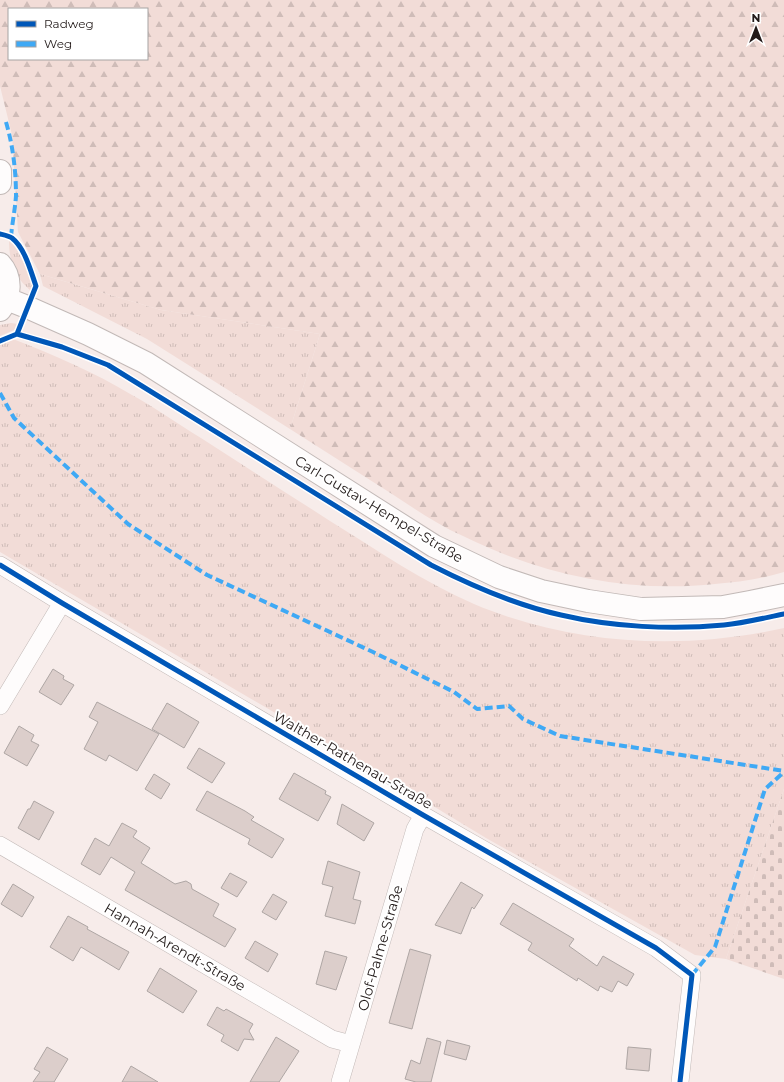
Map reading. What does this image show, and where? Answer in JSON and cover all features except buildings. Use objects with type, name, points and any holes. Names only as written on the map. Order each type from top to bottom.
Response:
[{"type":"street","points":[[0,171],[0,183]]},
{"type":"street","points":[[0,264],[7,277],[9,288],[3,304]]},
{"type":"street","name":"Carl-Gustav-Hempel-Straße","points":[[3,304],[27,307],[88,334],[146,364],[434,546],[499,577],[541,591],[588,601],[641,609],[723,607],[784,595]]},
{"type":"street","name":"Walther-Rathenau-Straße","points":[[0,565],[423,815],[656,948],[692,975],[680,1082]]},
{"type":"street","points":[[0,706],[62,603]]},
{"type":"street","name":"Olof-Palme-Straße","points":[[340,1082],[415,829],[423,815]]},
{"type":"street","name":"Hannah-Arendt-Straße","points":[[0,845],[332,1039],[351,1044]]},
{"type":"green space","points":[[0,0],[784,0],[784,572],[750,580],[715,584],[650,586],[618,583],[555,571],[523,561],[493,550],[445,527],[290,429],[320,334],[161,310],[40,274],[18,232],[12,135],[0,86]]},
{"type":"green space","points":[[9,241],[15,245],[32,280],[33,286],[31,291],[21,281],[14,269],[10,255]]},
{"type":"green space","points":[[40,274],[161,310],[320,334],[290,429],[147,339],[43,286]]},
{"type":"green space","points":[[11,323],[18,324],[14,330],[0,336],[0,325]]},
{"type":"green space","points":[[13,339],[88,371],[118,387],[141,400],[400,565],[455,595],[511,618],[588,636],[627,640],[706,640],[784,628],[784,789],[726,959],[695,955],[486,838],[0,552],[0,344]]},
{"type":"green space","points":[[784,789],[784,979],[726,959]]},
{"type":"marked path","points":[[6,122],[15,168],[16,187],[16,201],[11,237]]},
{"type":"marked path","points":[[0,393],[14,418],[128,524],[207,575],[373,652],[454,692],[477,709],[509,706],[523,719],[560,736],[784,771]]},
{"type":"marked path","points":[[692,975],[715,947],[765,789],[784,772]]},
{"type":"cycle path","points":[[0,234],[8,236],[17,242],[27,260],[36,286],[17,334]]},
{"type":"cycle path","points":[[0,341],[17,334],[62,347],[108,365],[431,565],[478,587],[527,606],[581,619],[621,625],[663,627],[724,625],[784,614]]},
{"type":"cycle path","points":[[0,565],[423,815],[656,948],[692,975],[680,1082]]}]
